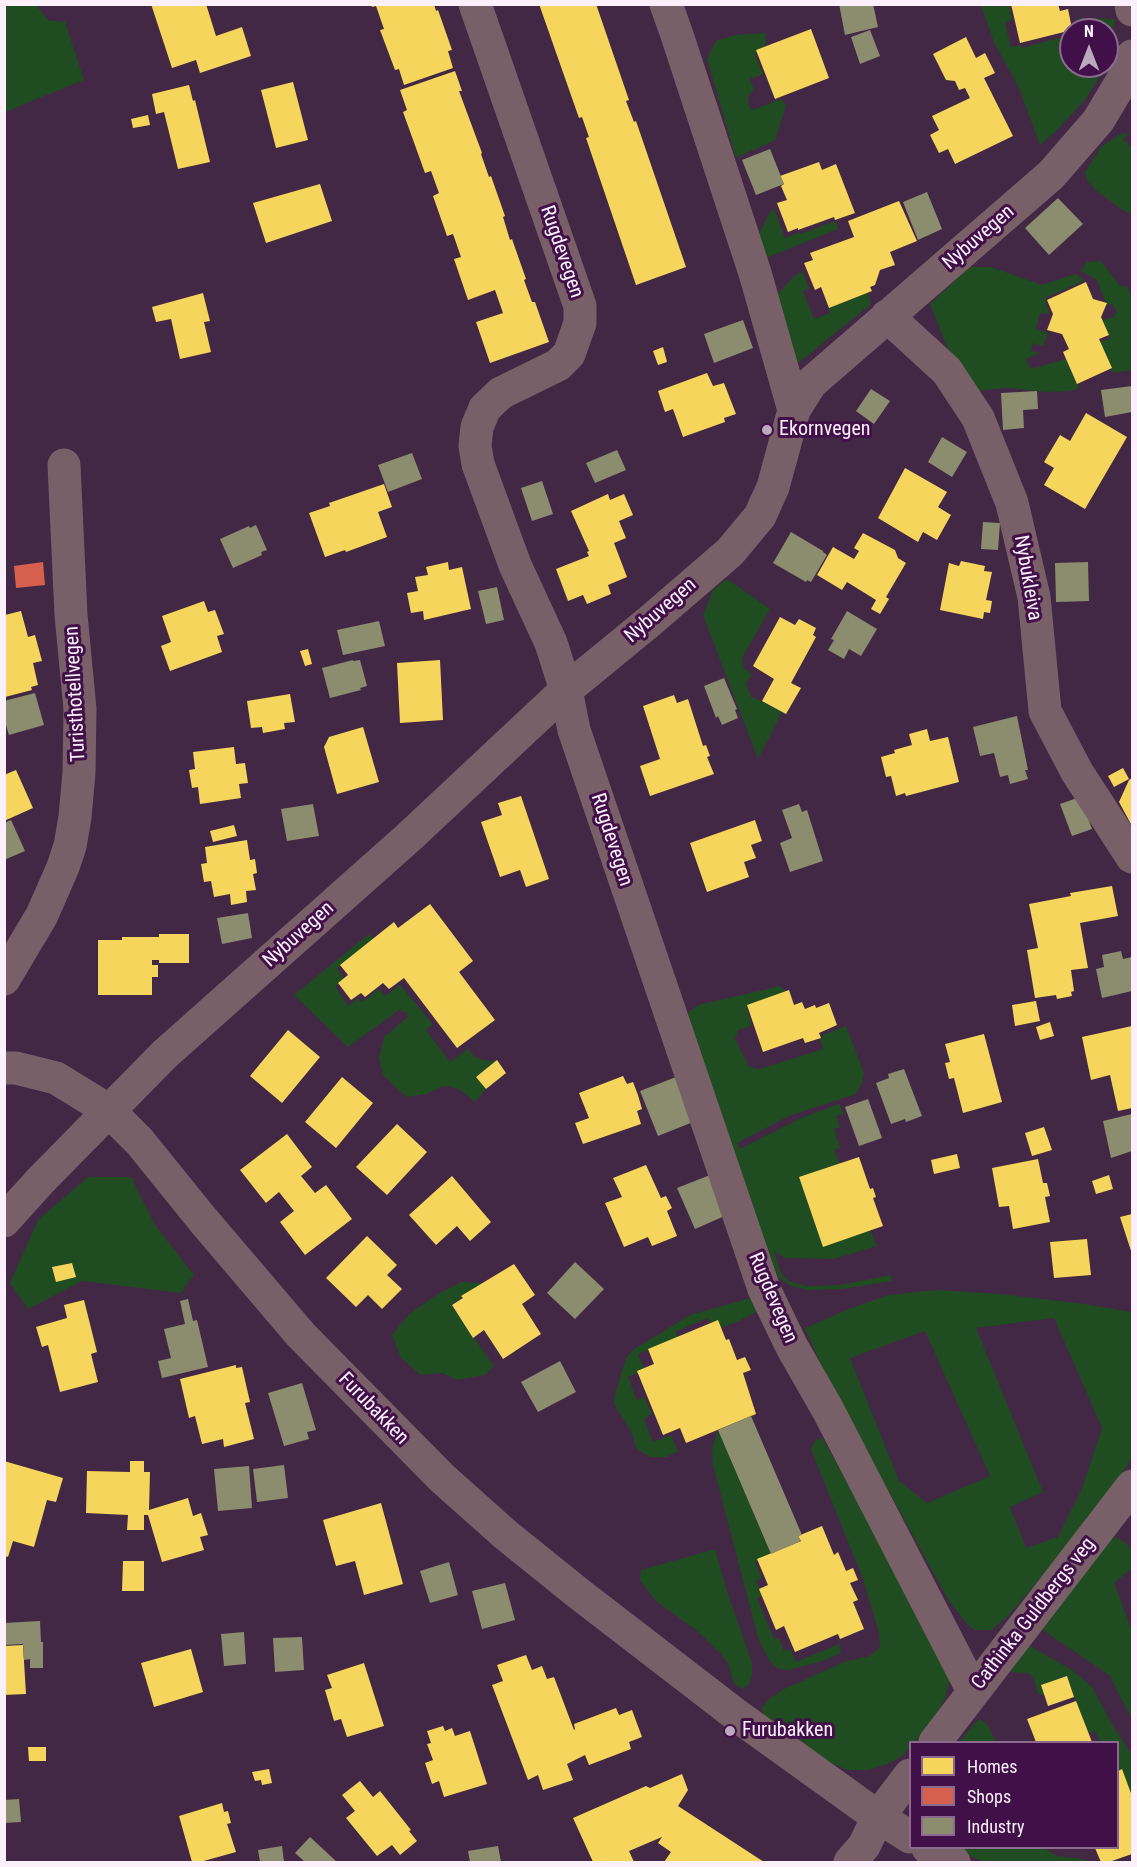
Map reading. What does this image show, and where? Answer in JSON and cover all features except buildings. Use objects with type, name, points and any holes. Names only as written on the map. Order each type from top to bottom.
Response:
[{"type":"street","name":"Rugdevegen","points":[[475,4],[580,306],[580,323],[569,354],[558,365],[501,393],[485,408],[477,427],[475,446],[478,464],[515,565],[551,643],[566,690],[574,730],[764,1289],[792,1347],[828,1410],[973,1691]]},
{"type":"street","points":[[666,4],[754,273],[794,410]]},
{"type":"street","points":[[1131,4],[1132,10]]},
{"type":"street","name":"Nybuvegen","points":[[4,1221],[108,1110],[165,1054],[409,837],[566,690],[729,552],[760,516],[773,487],[794,410],[811,382],[1051,175],[1098,121],[1122,81],[1132,56]]},
{"type":"street","name":"Nybukleiva","points":[[887,316],[947,371],[978,418],[1012,503],[1034,597],[1045,711],[1077,772],[1132,857]]},
{"type":"street","name":"Turisthotellvegen","points":[[4,979],[42,915],[63,867],[70,846],[75,817],[80,773],[80,709],[71,615],[64,465]]},
{"type":"street","name":"Furubakken","points":[[4,1068],[16,1068],[56,1078],[108,1110],[140,1142],[202,1220],[301,1335],[442,1478],[506,1535],[578,1593],[767,1738],[909,1836]]},
{"type":"street","name":"Cathinka Guldbergs veg","points":[[936,1741],[1109,1519],[1132,1486]]},
{"type":"street","points":[[850,1863],[864,1846],[878,1817],[909,1776]]},
{"type":"street","points":[[930,1849],[954,1863]]},
{"type":"green space","points":[[4,5],[36,5],[48,20],[65,22],[84,80],[5,112]]},
{"type":"green space","points":[[981,5],[1009,5],[1012,19],[1005,24],[1011,47],[1020,45],[1022,48],[1059,38],[1059,78],[1099,78],[1085,100],[1040,145],[1019,88],[994,42]]},
{"type":"green space","points":[[765,33],[764,50],[755,54],[763,74],[750,79],[754,90],[749,94],[748,104],[752,110],[781,99],[786,106],[775,140],[736,158],[707,59],[716,41],[735,35]]},
{"type":"green space","points":[[1122,133],[1129,134],[1123,139],[1132,149],[1132,214],[1124,211],[1098,192],[1088,182],[1085,172],[1101,147]]},
{"type":"green space","points":[[774,209],[785,238],[835,221],[838,229],[766,258],[758,236],[770,212]]},
{"type":"green space","points":[[1101,261],[1120,286],[1128,287],[1132,301],[1132,370],[1113,373],[1099,343],[1110,338],[1102,320],[1114,317],[1117,310],[1112,304],[1107,305],[1097,280],[1081,271],[1087,262]]},
{"type":"green space","points":[[969,267],[991,267],[1042,285],[1075,274],[1083,279],[1084,281],[1045,298],[1049,314],[1040,313],[1036,329],[1048,333],[1043,346],[1033,343],[1031,351],[1040,353],[1026,359],[1031,369],[1066,359],[1079,388],[1071,391],[1047,392],[1008,388],[982,390],[974,399],[954,365],[930,304]]},
{"type":"green space","points":[[802,271],[809,288],[803,291],[814,319],[830,313],[829,308],[867,292],[870,305],[797,364],[777,295],[793,277]]},
{"type":"green space","points":[[727,579],[770,609],[742,658],[744,668],[752,674],[746,683],[751,697],[782,712],[758,759],[703,615],[713,590]]},
{"type":"green space","points":[[369,934],[374,940],[337,968],[344,979],[335,986],[348,1006],[358,998],[362,1002],[379,989],[385,996],[400,985],[433,1024],[426,1030],[450,1062],[468,1049],[475,1057],[488,1061],[497,1060],[477,1076],[486,1089],[475,1102],[459,1089],[444,1086],[426,1094],[406,1097],[383,1075],[379,1058],[384,1037],[408,1017],[407,1013],[399,1010],[348,1047],[294,995]]},
{"type":"green space","points":[[780,986],[790,995],[747,1009],[752,1026],[738,1030],[735,1039],[749,1067],[760,1069],[823,1049],[820,1039],[823,1038],[822,1035],[846,1026],[864,1073],[862,1082],[856,1094],[789,1116],[737,1143],[740,1149],[801,1118],[839,1104],[844,1114],[836,1116],[840,1127],[834,1129],[840,1148],[834,1150],[877,1246],[834,1259],[785,1258],[774,1251],[781,1273],[789,1281],[806,1286],[840,1285],[891,1275],[892,1281],[842,1289],[807,1290],[789,1285],[779,1278],[771,1261],[686,1018],[690,1011],[698,1005]]},
{"type":"green space","points":[[88,1177],[131,1177],[155,1225],[194,1275],[181,1293],[82,1281],[28,1309],[10,1283],[38,1220]]},
{"type":"green space","points":[[461,1282],[482,1283],[451,1305],[494,1366],[485,1375],[457,1380],[443,1373],[421,1375],[401,1358],[392,1335],[408,1315],[436,1295]]},
{"type":"green space","points":[[937,1290],[1000,1294],[1132,1312],[1132,1457],[1116,1483],[1074,1538],[1009,1615],[992,1630],[975,1630],[969,1626],[949,1601],[827,1379],[805,1328],[888,1295]],"holes":[[[1054,1318],[1102,1428],[1081,1491],[1058,1537],[1026,1548],[1010,1507],[1043,1492],[976,1328]],[[925,1331],[990,1476],[927,1503],[899,1481],[850,1358]]]},
{"type":"green space","points":[[750,1298],[758,1311],[739,1321],[720,1328],[711,1324],[708,1318],[676,1331],[678,1338],[638,1354],[645,1370],[628,1377],[637,1400],[644,1397],[652,1414],[644,1419],[653,1442],[671,1435],[678,1451],[667,1457],[650,1457],[636,1448],[632,1434],[614,1404],[626,1358],[633,1350],[690,1315]]},
{"type":"green space","points":[[718,1430],[771,1554],[755,1562],[762,1578],[756,1581],[762,1596],[757,1598],[774,1639],[779,1638],[784,1651],[790,1649],[796,1662],[839,1644],[841,1653],[823,1661],[788,1670],[776,1668],[769,1660],[758,1638],[713,1465],[712,1449]]},
{"type":"green space","points":[[822,1437],[888,1557],[950,1678],[945,1699],[933,1721],[916,1741],[909,1741],[909,1748],[902,1756],[868,1770],[848,1770],[828,1762],[763,1717],[762,1708],[770,1698],[786,1688],[844,1662],[869,1656],[880,1648],[879,1633],[863,1579],[811,1449],[814,1442]]},
{"type":"green space","points":[[1116,1537],[1128,1545],[1132,1552],[1132,1568],[1114,1583],[1132,1631],[1132,1719],[1109,1675],[1037,1626],[1107,1540]]},
{"type":"green space","points":[[715,1549],[752,1663],[750,1683],[743,1689],[734,1684],[728,1663],[717,1650],[696,1630],[656,1601],[640,1580],[641,1570]]},
{"type":"green space","points":[[1028,1645],[1072,1670],[1092,1687],[1132,1755],[1132,1798],[1122,1772],[1119,1773],[1119,1741],[1100,1741],[1095,1731],[1087,1734],[1067,1676],[1041,1685],[1044,1695],[1038,1694],[1033,1677],[1028,1673],[1008,1672]]},
{"type":"green space","points":[[979,1719],[987,1724],[996,1741],[960,1741]]},
{"type":"green space","points":[[956,1849],[1046,1849],[1057,1856],[1083,1859],[1089,1862],[983,1862]]},
{"type":"place","name":"Ekornvegen","points":[[767,430]]},
{"type":"place","name":"Furubakken","points":[[730,1731]]}]
